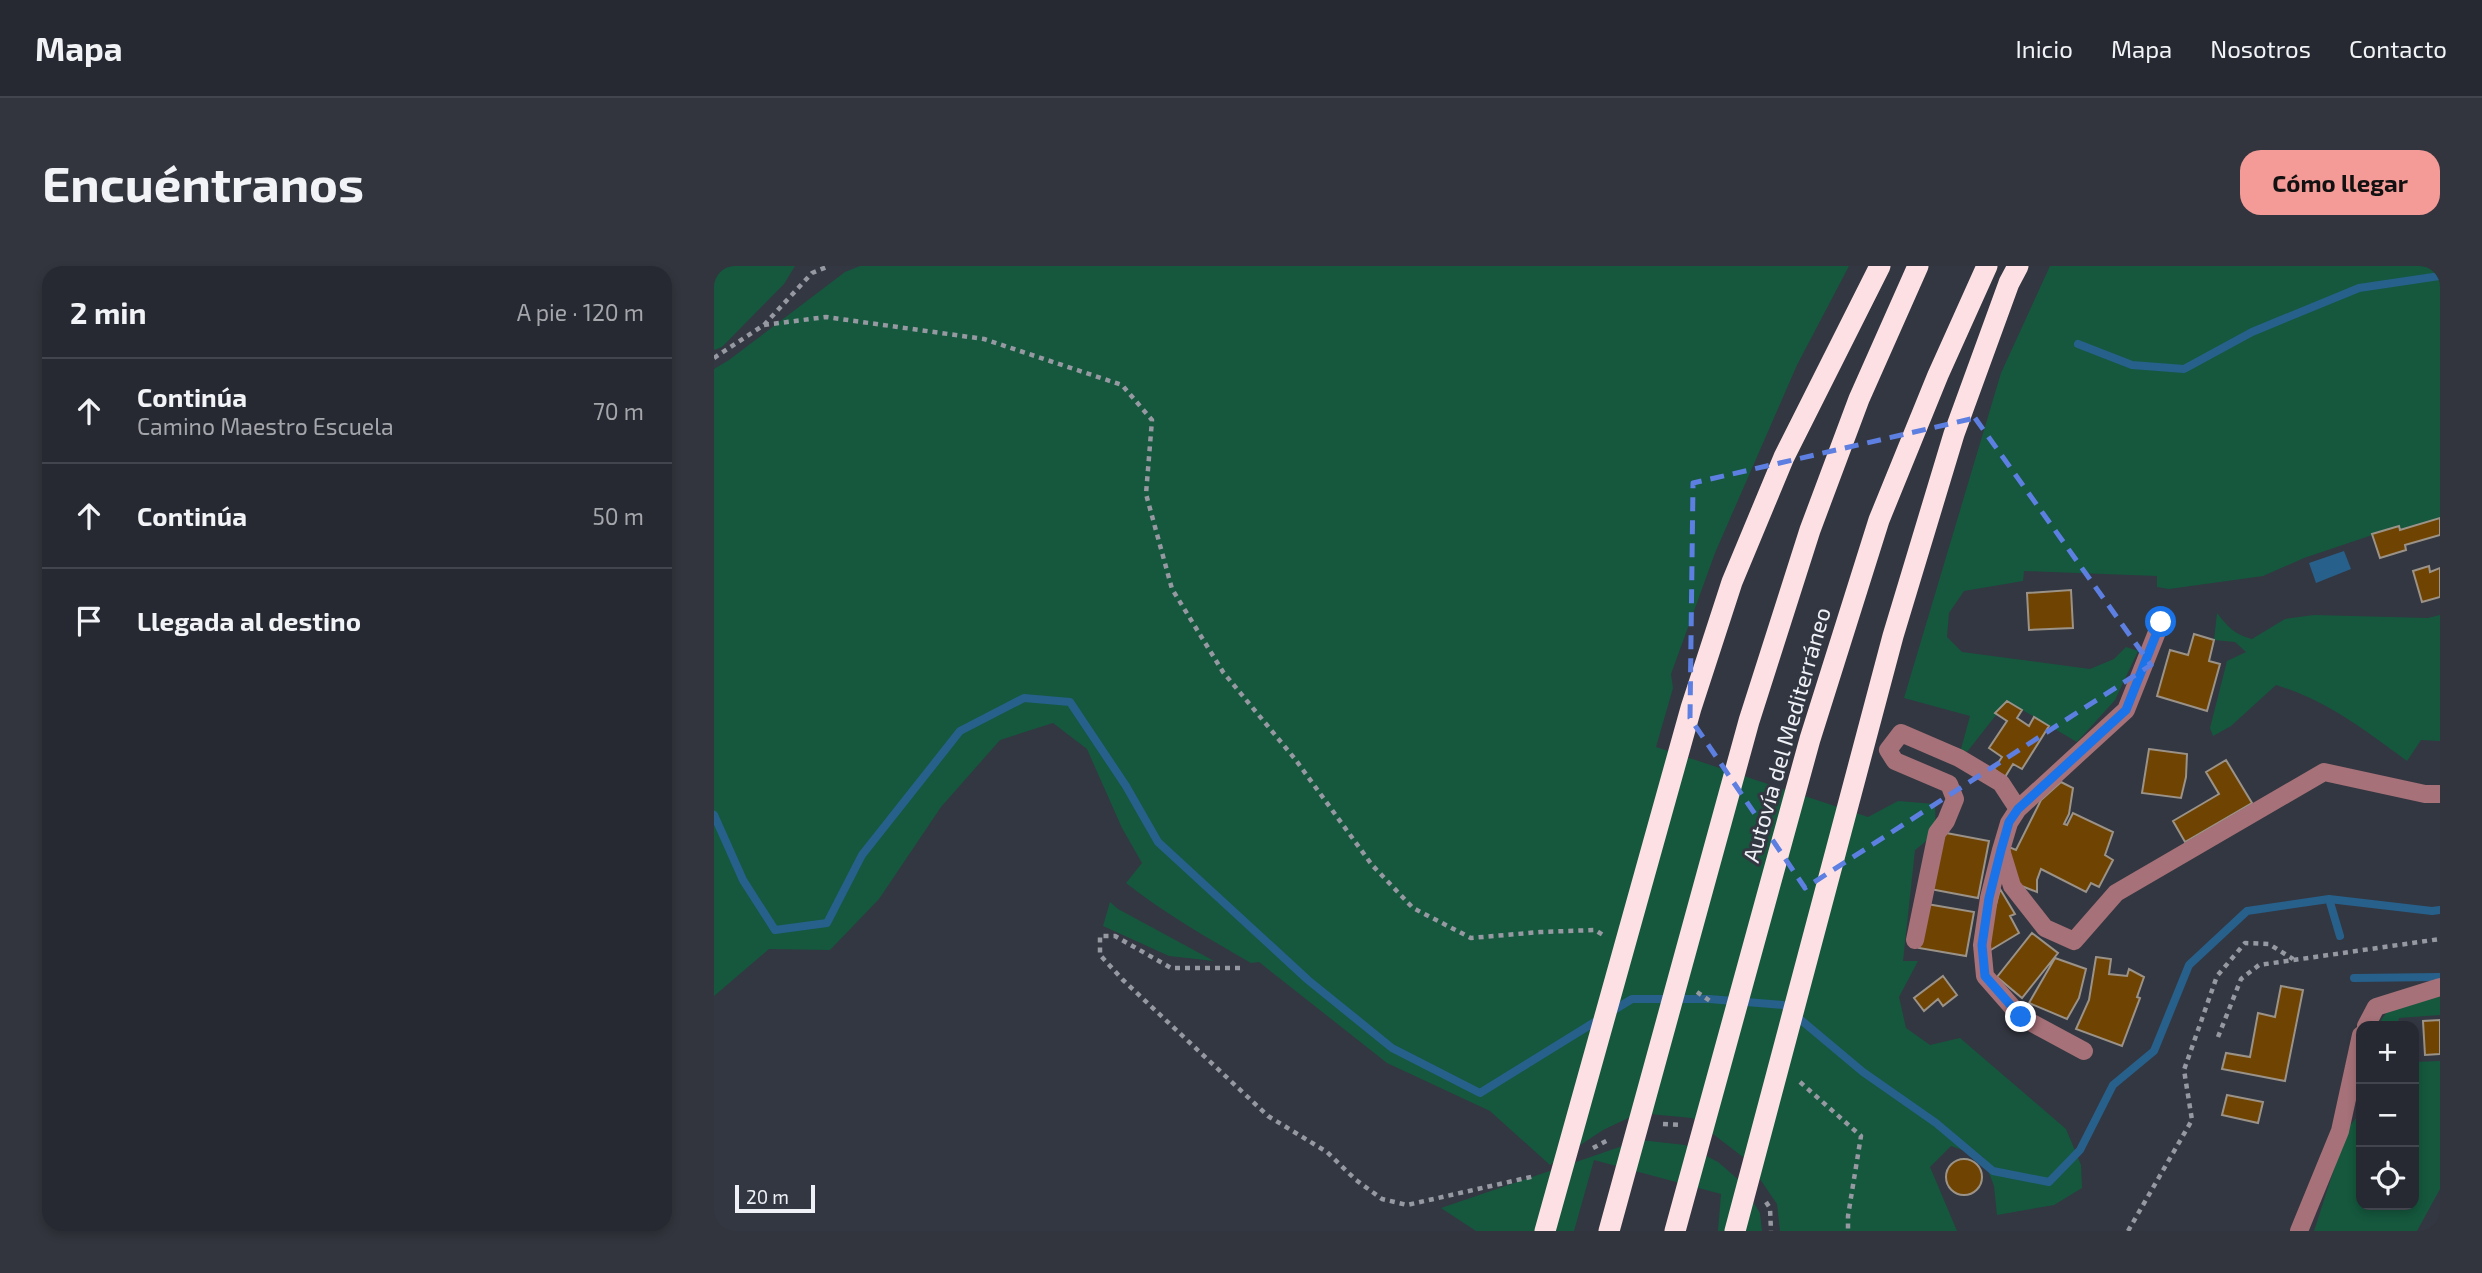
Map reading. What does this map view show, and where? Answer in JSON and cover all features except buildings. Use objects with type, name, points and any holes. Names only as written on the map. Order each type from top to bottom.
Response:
[{"type":"highway","points":[[1545,1231],[1691,708],[1732,582],[1784,457],[1880,266]]},
{"type":"highway","name":"Autovía del Mediterráneo","points":[[1609,1231],[1749,721],[1814,519],[1859,399],[1918,266]]},
{"type":"highway","name":"Autovía del Mediterráneo","points":[[1675,1231],[1810,739],[1879,520],[1938,375],[1987,266]]},
{"type":"highway","points":[[1735,1231],[1893,636],[1954,433],[2018,266]]},
{"type":"street","points":[[2084,1051],[2021,1017],[1985,976],[1982,945],[1989,898],[2009,822],[2018,809],[2126,710],[2161,622]]},
{"type":"street","points":[[1916,940],[1937,833],[1946,821],[1955,799],[1950,784],[1895,761],[1888,750],[1901,733],[1959,758],[2001,783],[2018,809]]},
{"type":"street","points":[[2001,850],[2012,886],[2028,907],[2045,928],[2074,941],[2116,893],[2324,772],[2425,794],[2440,794]]},
{"type":"street","points":[[2369,1021],[2376,1007],[2440,987]]},
{"type":"street","points":[[2299,1231],[2340,1131],[2356,1058]]},
{"type":"path","points":[[714,358],[764,325],[811,274],[830,266]]},
{"type":"path","points":[[764,325],[825,317],[984,339],[1122,385],[1152,420],[1146,494],[1172,589],[1223,672],[1295,759],[1372,865],[1413,908],[1471,938],[1595,930],[1606,937]]},
{"type":"path","points":[[1240,968],[1171,968],[1115,936],[1100,936],[1100,955],[1142,998],[1268,1115],[1327,1152],[1356,1180],[1382,1199],[1407,1205],[1548,1174]]},
{"type":"path","points":[[2218,1037],[2241,979],[2259,965],[2440,939]]},
{"type":"path","points":[[2128,1231],[2192,1120],[2184,1070],[2217,976],[2245,943],[2269,944],[2293,959]]},
{"type":"path","points":[[1686,985],[1719,1008]]},
{"type":"path","points":[[1790,1073],[1861,1136],[1848,1216],[1849,1231]]},
{"type":"highlighted area","points":[[1975,418],[2151,665],[1805,888],[1690,718],[1693,483]]},
{"type":"green space","points":[[714,266],[795,266],[784,284],[722,347],[714,350]]},
{"type":"green space","points":[[860,266],[1849,266],[1797,365],[1715,553],[1671,674],[1673,688],[1656,747],[1868,817],[1898,801],[1935,804],[1933,831],[1915,850],[1903,961],[1918,961],[1899,997],[1906,1028],[1930,1045],[1960,1038],[2066,1129],[2081,1165],[2082,1188],[2054,1205],[1997,1215],[1994,1186],[1983,1157],[1951,1146],[1930,1167],[1957,1231],[1780,1231],[1777,1204],[1747,1160],[1692,1118],[1639,1113],[1603,1130],[1550,1165],[1490,1111],[1387,1063],[1259,962],[1251,963],[1203,935],[1126,883],[1142,863],[1122,828],[1087,749],[1053,723],[1000,740],[941,807],[879,899],[830,950],[769,949],[714,996],[714,369],[845,272]]},
{"type":"green space","points":[[2050,266],[2440,266],[2440,518],[2400,530],[2399,526],[2304,558],[2263,576],[2169,589],[2157,587],[2157,576],[2024,571],[2023,581],[1964,591],[1949,613],[1947,637],[1962,652],[2090,669],[2114,659],[2126,647],[2138,651],[2115,700],[2077,742],[2007,701],[1967,752],[1961,749],[1970,716],[1904,698],[2001,373]]},
{"type":"green space","points":[[2217,613],[2232,629],[2252,639],[2285,619],[2314,615],[2428,618],[2440,615],[2440,741],[2421,740],[2407,761],[2328,707],[2276,685],[2231,726],[2213,736],[2210,728],[2227,661],[2246,652],[2235,642],[2214,640]]},
{"type":"green space","points":[[1110,902],[1118,909],[1214,961],[1169,956],[1103,926]]},
{"type":"green space","points":[[2440,996],[2440,1015],[2381,1021],[2387,1012]]},
{"type":"green space","points":[[2440,1061],[2440,1189],[2417,1231],[2314,1231],[2347,1129],[2356,1118],[2356,1210],[2419,1210],[2419,1062]]},
{"type":"green space","points":[[1640,1140],[1685,1145],[1718,1162],[1740,1181],[1760,1213],[1762,1231],[1718,1231],[1721,1194],[1594,1160],[1574,1231],[1476,1231],[1441,1208]]},
{"type":"water","points":[[2344,551],[2351,569],[2316,583],[2309,563]]},
{"type":"waterway","points":[[2078,344],[2132,365],[2184,369],[2252,332],[2359,288],[2440,276]]},
{"type":"waterway","points":[[714,815],[743,880],[775,930],[827,923],[862,855],[960,731],[1024,698],[1070,702],[1126,786],[1158,842],[1308,980],[1392,1048],[1480,1093],[1598,1020]]},
{"type":"waterway","points":[[2329,899],[2340,936]]},
{"type":"waterway","points":[[1609,1013],[1632,999],[1709,999],[1783,1005],[1863,1072],[1936,1123],[1993,1171],[2049,1182],[2080,1150],[2113,1085],[2154,1051],[2189,965],[2247,911],[2329,899],[2440,910]]},
{"type":"waterway","points":[[2354,978],[2440,977]]},
{"type":"route","points":[[2021,1017],[1985,976],[1982,945],[1989,898],[2009,822],[2018,809],[2126,710],[2161,622]]}]
